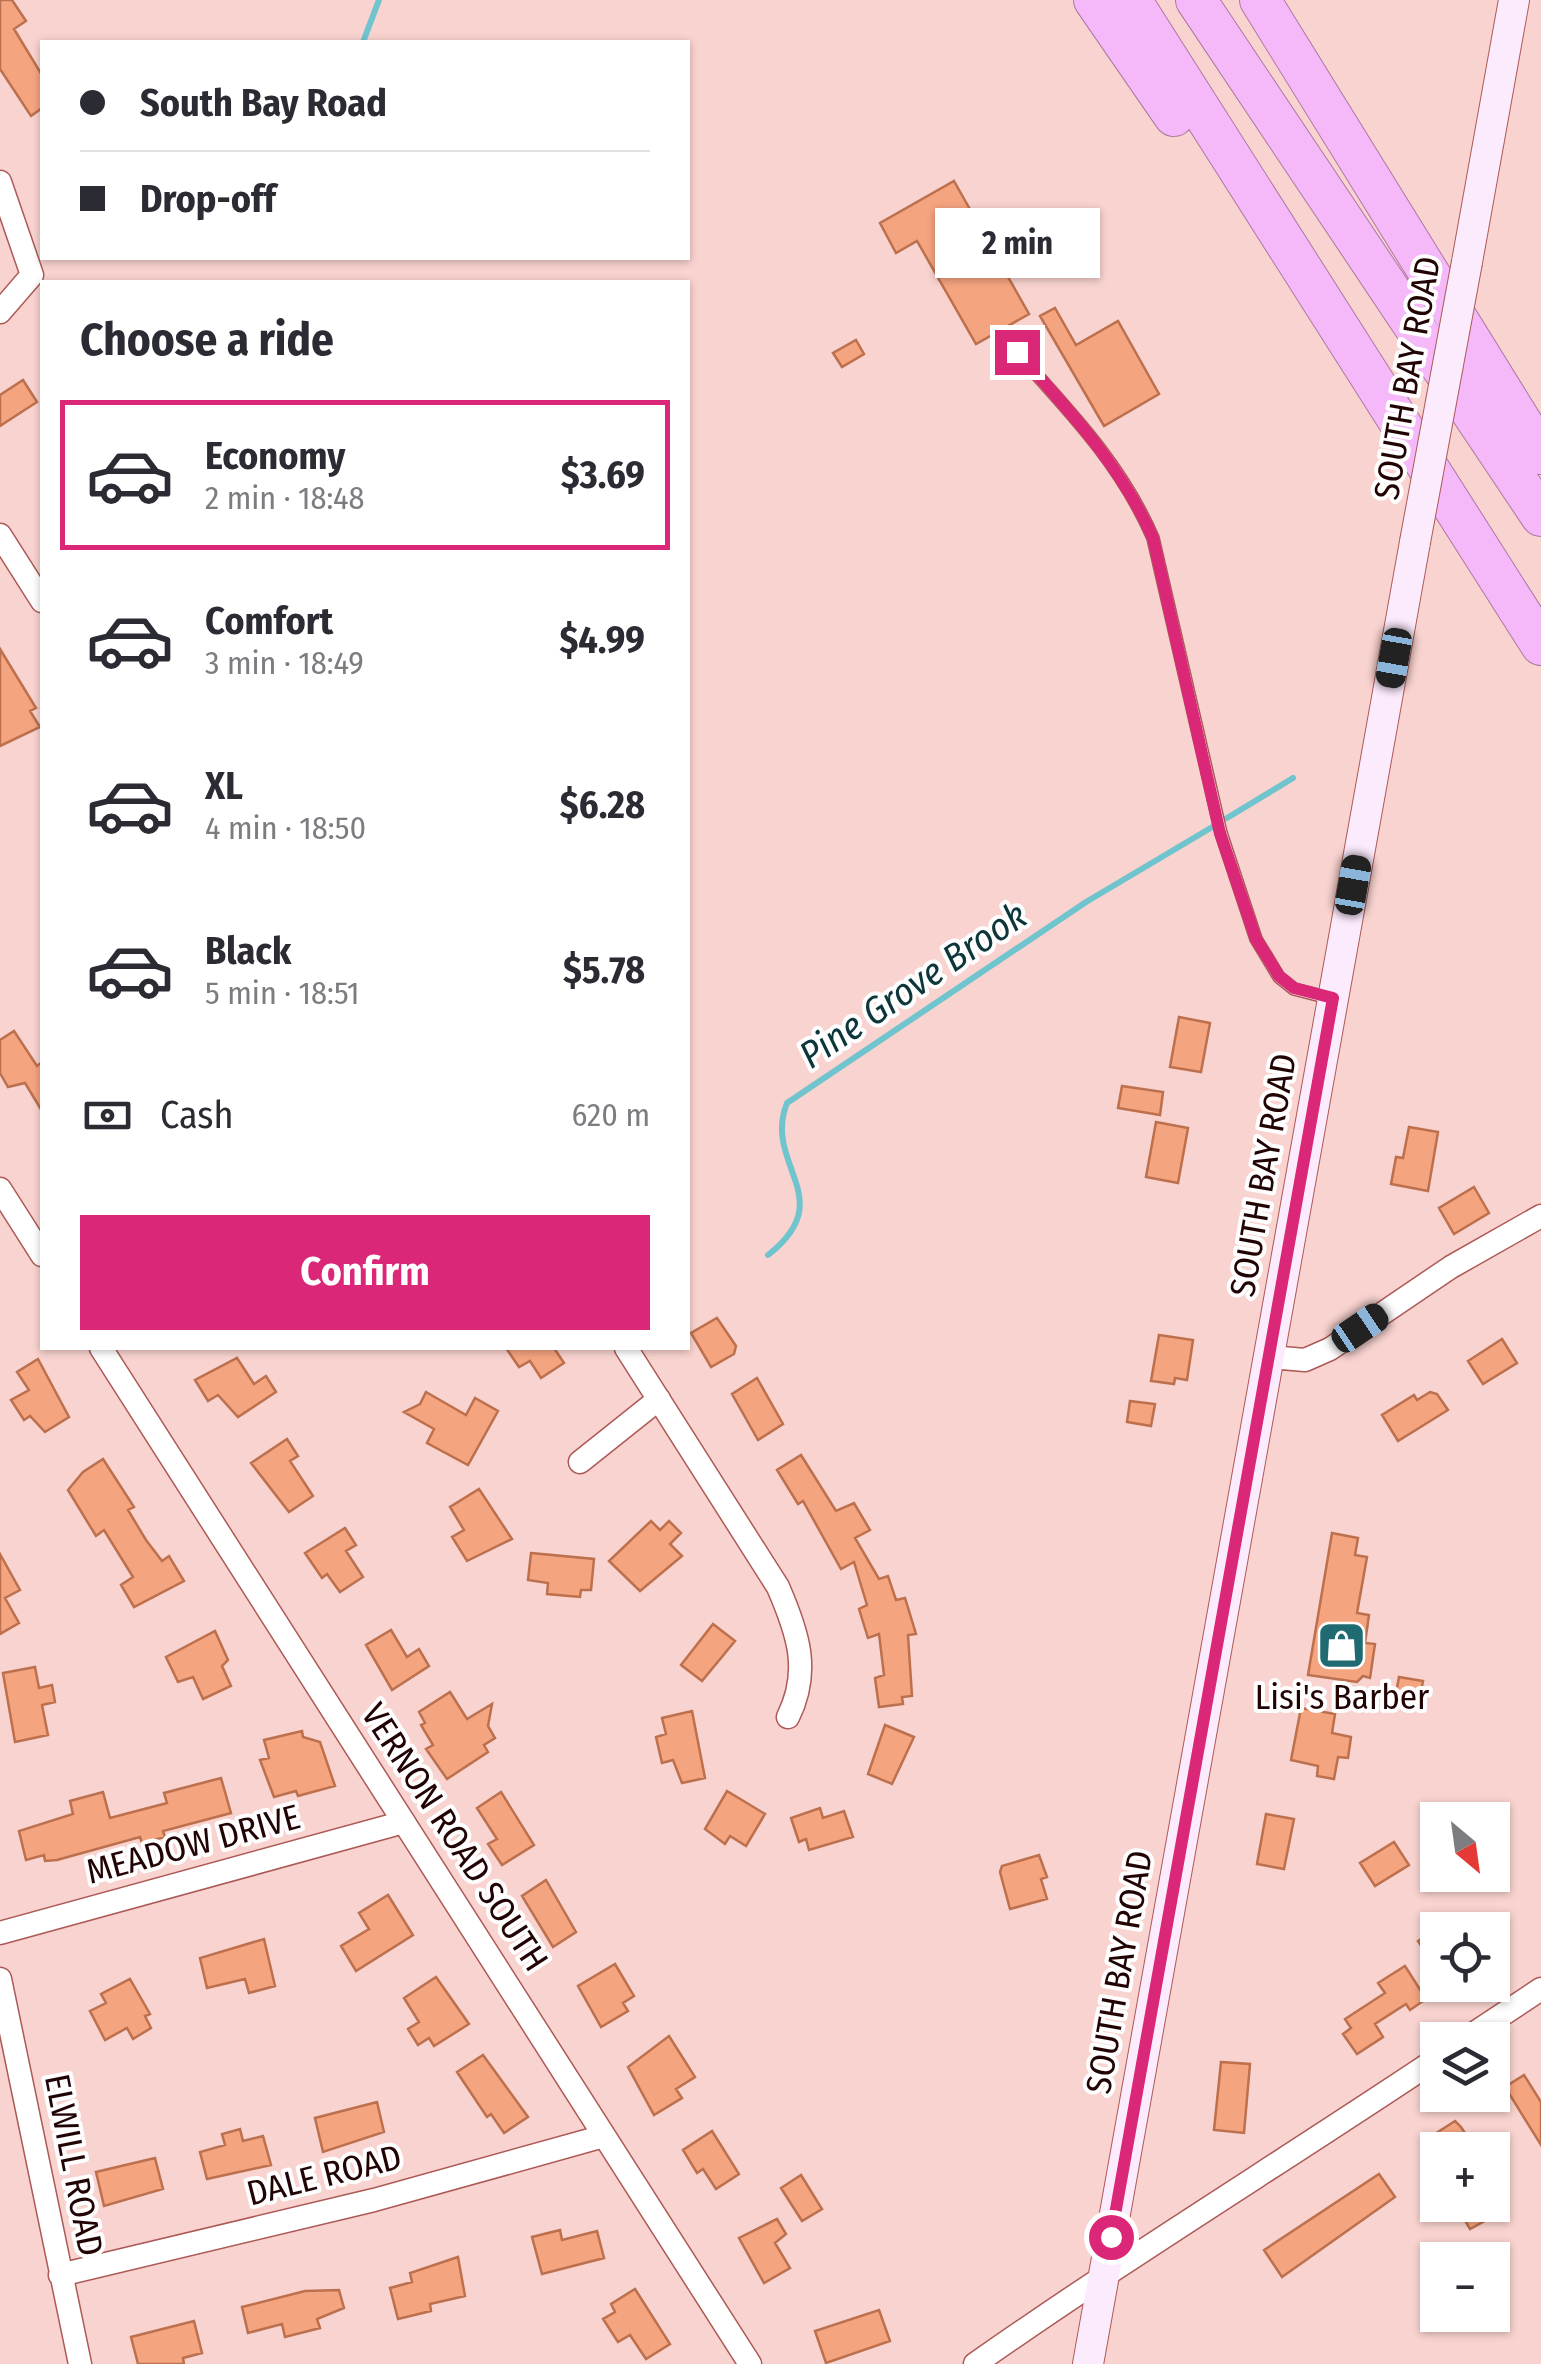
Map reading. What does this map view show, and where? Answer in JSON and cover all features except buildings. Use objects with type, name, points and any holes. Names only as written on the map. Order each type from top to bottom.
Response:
[{"type":"highway","points":[[1094,0],[1392,414]]},
{"type":"highway","points":[[1131,0],[1541,645]]},
{"type":"highway","points":[[1196,0],[1541,516]]},
{"type":"highway","points":[[1260,0],[1541,454]]},
{"type":"street","name":"SOUTH BAY ROAD","points":[[1088,2364],[1514,0]]},
{"type":"street","points":[[0,182],[32,275],[0,312]]},
{"type":"street","points":[[0,535],[40,598]]},
{"type":"street","points":[[0,1189],[40,1253]]},
{"type":"street","points":[[1269,1357],[1306,1360],[1330,1348],[1451,1267],[1541,1216]]},
{"type":"street","name":"VERNON ROAD SOUTH","points":[[108,1350],[750,2364]]},
{"type":"street","points":[[627,1350],[778,1587],[796,1630],[803,1671],[788,1718]]},
{"type":"street","points":[[580,1462],[659,1399]]},
{"type":"street","name":"MEADOW DRIVE","points":[[0,1933],[404,1822]]},
{"type":"street","name":"ELWILL ROAD","points":[[0,1978],[80,2364]]},
{"type":"street","points":[[1491,2022],[1541,1988]]},
{"type":"street","points":[[975,2364],[1104,2273],[1249,2185],[1420,2070]]},
{"type":"street","name":"DALE ROAD","points":[[60,2275],[374,2200],[604,2136]]},
{"type":"lane","points":[[1017,352],[1099,443],[1135,498],[1153,538],[1220,833],[1266,961],[1294,988],[1333,998]]},
{"type":"waterway","points":[[364,40],[379,0]]},
{"type":"waterway","name":"Pine Grove Brook","points":[[1227,818],[1293,778]]},
{"type":"waterway","name":"Pine Grove Brook","points":[[768,1255],[789,1235],[798,1216],[800,1198],[782,1125],[787,1103],[1086,902],[1214,826]]},
{"type":"place","name":"Lisi's Barber","points":[[1342,1645]]},
{"type":"route","points":[[1017,352],[1099,443],[1135,498],[1153,538],[1220,833],[1266,961],[1294,988],[1333,998],[1111,2237]]}]
